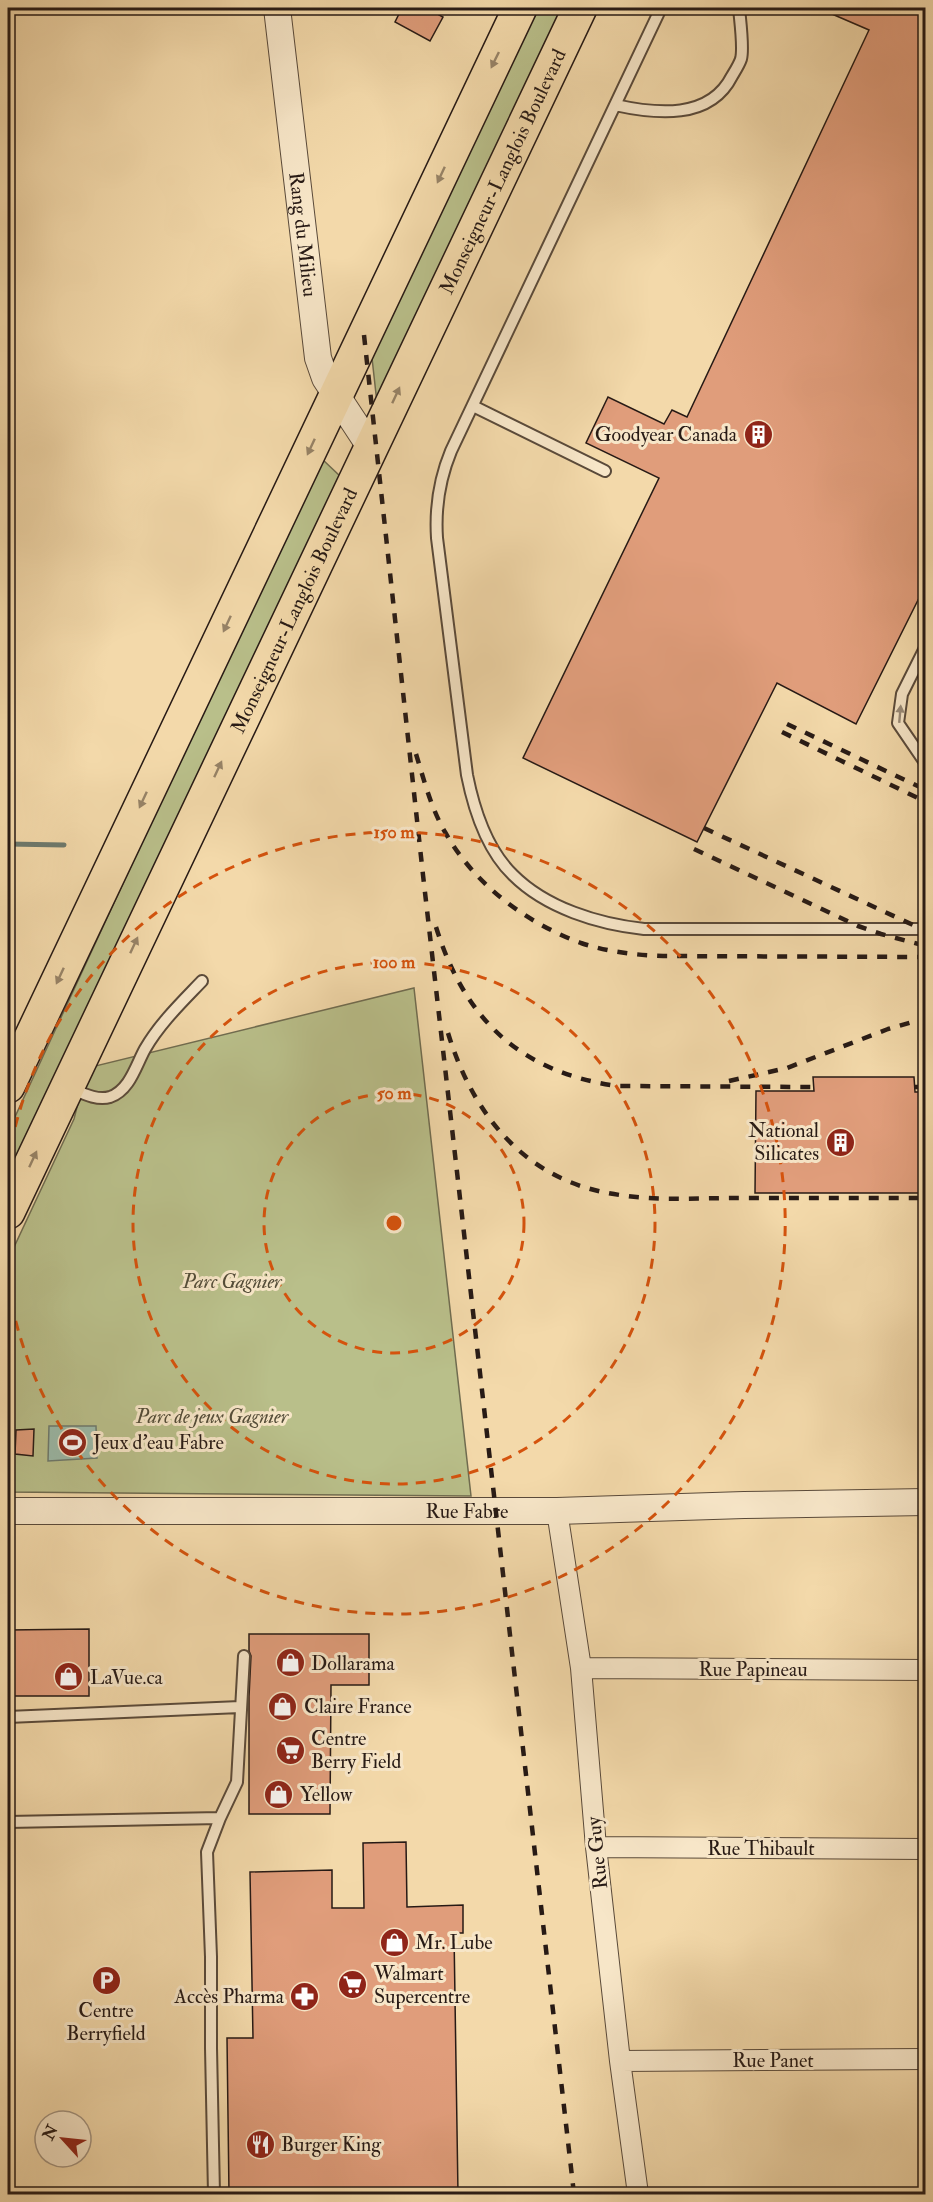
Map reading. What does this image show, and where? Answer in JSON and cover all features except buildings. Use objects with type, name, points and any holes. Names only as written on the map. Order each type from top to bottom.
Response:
[{"type":"highway","points":[[8,1086],[520,8]]},
{"type":"highway","name":"Monseigneur-Langlois Boulevard","points":[[8,1212],[580,8]]},
{"type":"street","name":"Rang du Milieu","points":[[277,8],[316,346],[325,378],[371,448]]},
{"type":"street","name":"Rue Fabre","points":[[8,1511],[557,1511],[926,1502]]},
{"type":"street","name":"Rue Guy","points":[[557,1511],[581,1668],[596,1847],[620,2061],[638,2194]]},
{"type":"street","name":"Rue Papineau","points":[[581,1668],[926,1670]]},
{"type":"street","name":"Rue Thibault","points":[[596,1847],[926,1850]]},
{"type":"street","name":"Rue Panet","points":[[620,2061],[926,2059]]},
{"type":"lane","points":[[661,8],[451,451],[440,481],[435,516],[437,538],[473,802],[489,840],[512,874],[529,888],[587,918],[644,929],[926,929]]},
{"type":"lane","points":[[615,105],[648,112],[680,110],[707,103],[727,86],[741,59],[739,8]]},
{"type":"lane","points":[[473,406],[604,471]]},
{"type":"lane","points":[[926,646],[902,694],[898,723],[926,764]]},
{"type":"lane","points":[[67,1087],[102,1098],[116,1094],[128,1082],[158,1030],[202,981]]},
{"type":"lane","points":[[214,2194],[211,1957],[207,1852],[237,1782],[244,1656]]},
{"type":"lane","points":[[8,1717],[240,1707]]},
{"type":"lane","points":[[8,1822],[220,1818]]},
{"type":"green space","points":[[536,8],[565,8],[377,403],[371,349]]},
{"type":"green space","points":[[322,459],[342,478],[8,1175],[8,1132],[249,611]]},
{"type":"green space","name":"Parc Gagnier","points":[[414,988],[471,1496],[8,1492],[8,1260],[74,1119],[87,1068]]},
{"type":"shaded area","name":"Jeux d'eau Fabre","points":[[49,1426],[96,1426],[97,1458],[48,1461]]},
{"type":"waterway","points":[[8,844],[64,845]]},
{"type":"railway","points":[[364,335],[423,875],[574,2194]]},
{"type":"railway","points":[[787,724],[926,790]]},
{"type":"railway","points":[[782,732],[926,802]]},
{"type":"railway","points":[[416,754],[428,794],[440,823],[457,851],[471,868],[486,885],[521,913],[581,943],[601,949],[663,956],[926,957]]},
{"type":"railway","points":[[704,828],[926,931]]},
{"type":"railway","points":[[694,849],[858,926],[926,946]]},
{"type":"railway","points":[[436,927],[448,960],[463,989],[480,1014],[501,1036],[525,1054],[552,1068],[583,1079],[617,1086],[814,1087]]},
{"type":"railway","points":[[729,1081],[787,1068],[888,1029],[926,1018]]},
{"type":"railway","points":[[448,1033],[459,1064],[473,1092],[509,1141],[532,1161],[558,1177],[587,1188],[620,1195],[664,1199],[926,1198]]},
{"type":"railway","points":[[914,1087],[926,1087]]},
{"type":"place","name":"Goodyear Canada","points":[[758,434]]},
{"type":"place","name":"National Silicates","points":[[840,1142]]},
{"type":"place","name":"Jeux d'eau Fabre","points":[[72,1442]]},
{"type":"place","name":"Dollarama","points":[[290,1663]]},
{"type":"place","name":"LaVue.ca","points":[[69,1677]]},
{"type":"place","name":"Claire France","points":[[283,1706]]},
{"type":"place","name":"Centre Berry Field","points":[[290,1750]]},
{"type":"place","name":"Yellow","points":[[279,1794]]},
{"type":"place","name":"Mr. Lube","points":[[394,1942]]},
{"type":"place","name":"Centre Berryfield","points":[[106,1980]]},
{"type":"place","name":"Walmart Supercentre","points":[[353,1985]]},
{"type":"place","name":"Accès Pharma","points":[[305,1996]]},
{"type":"place","name":"Burger King","points":[[260,2144]]},
{"type":"park label","name":"Parc de jeux Gagnier","points":[[212,1416]]}]
